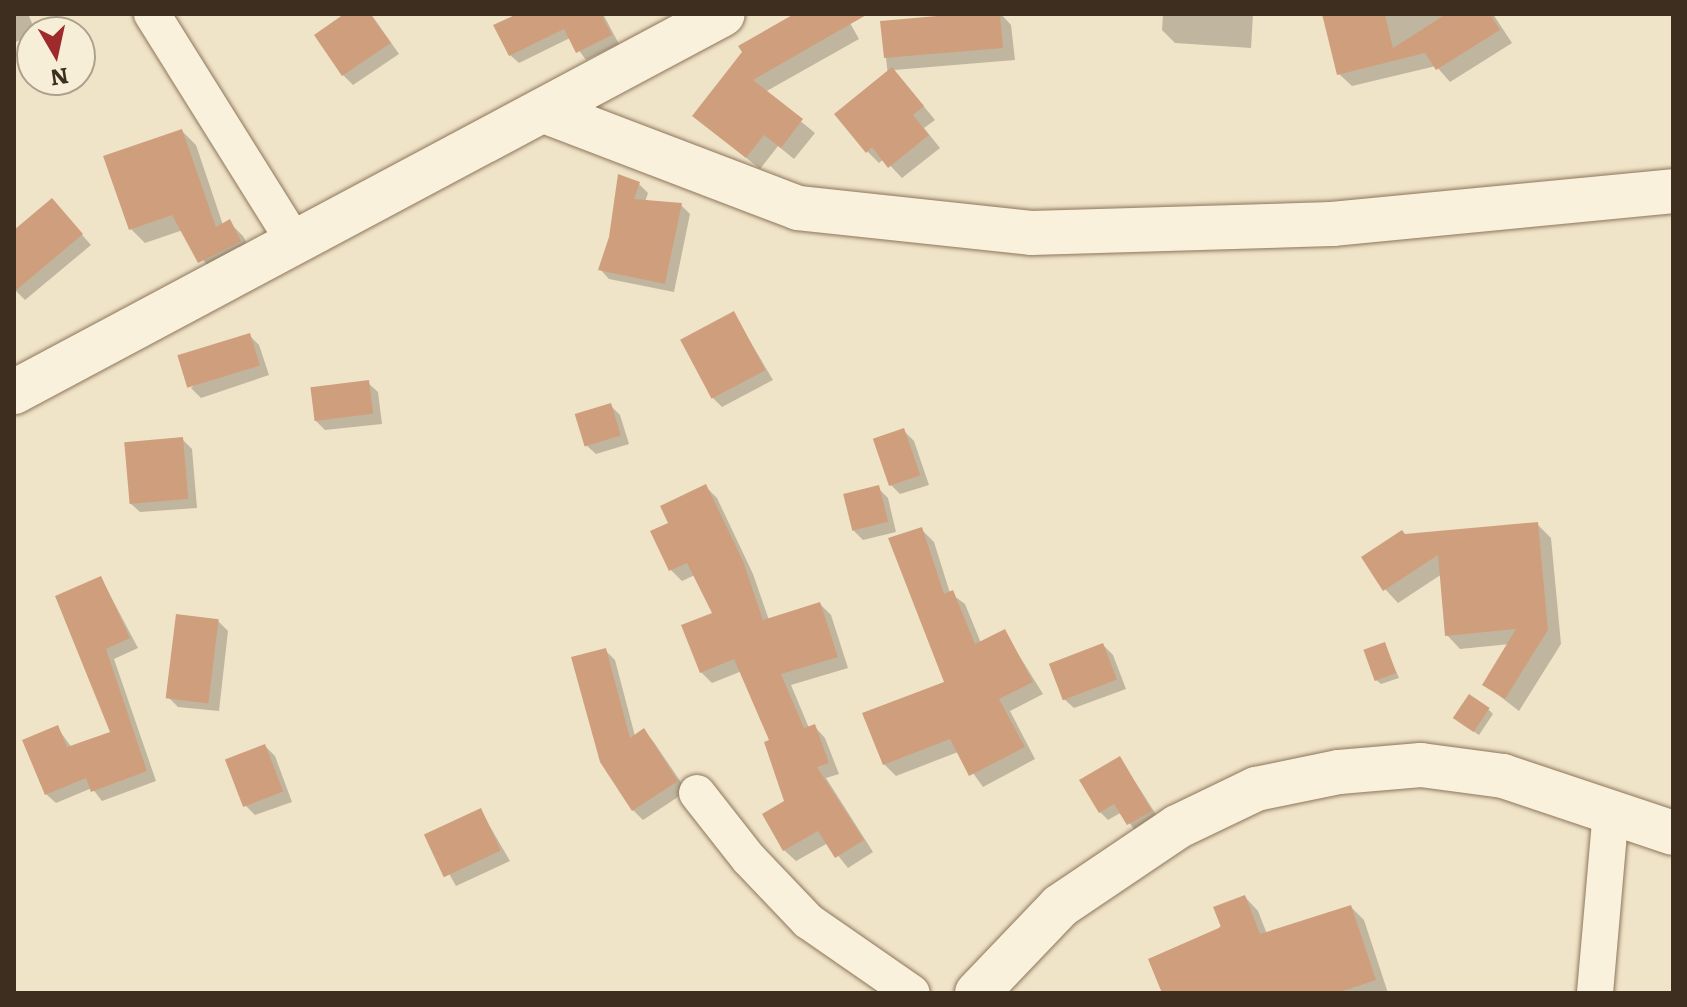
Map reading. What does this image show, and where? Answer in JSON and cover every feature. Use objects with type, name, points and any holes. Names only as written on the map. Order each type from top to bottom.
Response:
[{"type":"main road","points":[[14,392],[544,111],[682,25],[723,14]]},
{"type":"main road","points":[[544,111],[798,208],[1031,233],[1332,224],[1673,191]]},
{"type":"main road","points":[[977,993],[1060,906],[1177,827],[1256,789],[1339,772],[1421,765],[1503,776],[1673,833]]},
{"type":"street","points":[[152,14],[295,243]]},
{"type":"street","points":[[697,793],[749,859],[808,921],[912,993]]},
{"type":"street","points":[[1595,993],[1611,811]]},
{"type":"building","points":[[344,14],[370,14],[391,43],[342,76],[314,35]]},
{"type":"building","points":[[517,14],[601,14],[612,35],[576,53],[564,29],[509,56],[493,25]]},
{"type":"building","points":[[794,14],[868,14],[753,80],[803,119],[781,148],[764,135],[746,158],[692,116],[742,52],[738,46]]},
{"type":"building","points":[[1000,14],[1003,48],[884,58],[880,21]]},
{"type":"building","points":[[1322,14],[1385,14],[1393,48],[1446,14],[1490,14],[1500,30],[1436,70],[1425,53],[1337,75]]},
{"type":"building","points":[[892,67],[924,106],[913,115],[929,135],[888,168],[872,147],[866,153],[834,114]]},
{"type":"building","points":[[182,129],[216,227],[230,219],[241,241],[198,263],[172,215],[129,230],[103,156]]},
{"type":"building","points":[[618,174],[640,182],[634,199],[682,203],[665,284],[598,270],[609,237]]},
{"type":"building","points":[[52,198],[83,234],[14,292],[14,230]]},
{"type":"building","points":[[734,311],[765,370],[712,399],[680,340]]},
{"type":"building","points":[[250,333],[260,366],[187,388],[177,355]]},
{"type":"building","points":[[369,380],[373,414],[315,421],[310,387]]},
{"type":"building","points":[[611,403],[621,436],[585,447],[575,414]]},
{"type":"building","points":[[904,428],[920,475],[889,486],[873,439]]},
{"type":"building","points":[[183,437],[188,499],[130,504],[124,442]]},
{"type":"building","points":[[706,484],[743,561],[763,620],[820,602],[838,657],[781,674],[804,728],[815,724],[829,763],[817,767],[864,840],[835,858],[818,831],[783,851],[762,814],[784,801],[764,742],[769,740],[734,659],[700,673],[681,625],[712,613],[687,563],[669,571],[650,531],[668,523],[660,506]]},
{"type":"building","points":[[879,485],[888,522],[852,531],[843,494]]},
{"type":"building","points":[[1538,522],[1548,630],[1505,699],[1482,685],[1516,629],[1445,636],[1438,555],[1383,591],[1361,557],[1402,530],[1405,534]]},
{"type":"building","points":[[922,527],[944,594],[953,590],[975,644],[1005,629],[1033,682],[999,699],[1025,747],[969,776],[950,739],[883,765],[862,713],[944,682],[888,538]]},
{"type":"building","points":[[101,576],[130,638],[106,649],[147,771],[91,792],[86,778],[45,795],[22,740],[58,725],[67,747],[110,732],[55,596]]},
{"type":"building","points":[[176,614],[219,619],[208,704],[166,698]]},
{"type":"building","points":[[1385,642],[1396,673],[1375,681],[1363,650]]},
{"type":"building","points":[[1103,643],[1117,679],[1063,700],[1049,664]]},
{"type":"building","points":[[606,648],[630,738],[644,728],[678,781],[632,811],[600,762],[571,657]]},
{"type":"building","points":[[1469,694],[1490,708],[1474,732],[1453,718]]},
{"type":"building","points":[[265,744],[283,792],[243,807],[225,759]]},
{"type":"building","points":[[1120,756],[1152,811],[1127,825],[1114,804],[1099,813],[1079,780]]},
{"type":"building","points":[[481,808],[501,851],[444,877],[424,835]]},
{"type":"building","points":[[1245,895],[1260,934],[1351,905],[1376,980],[1337,993],[1162,993],[1148,959],[1221,927],[1213,907]]}]
